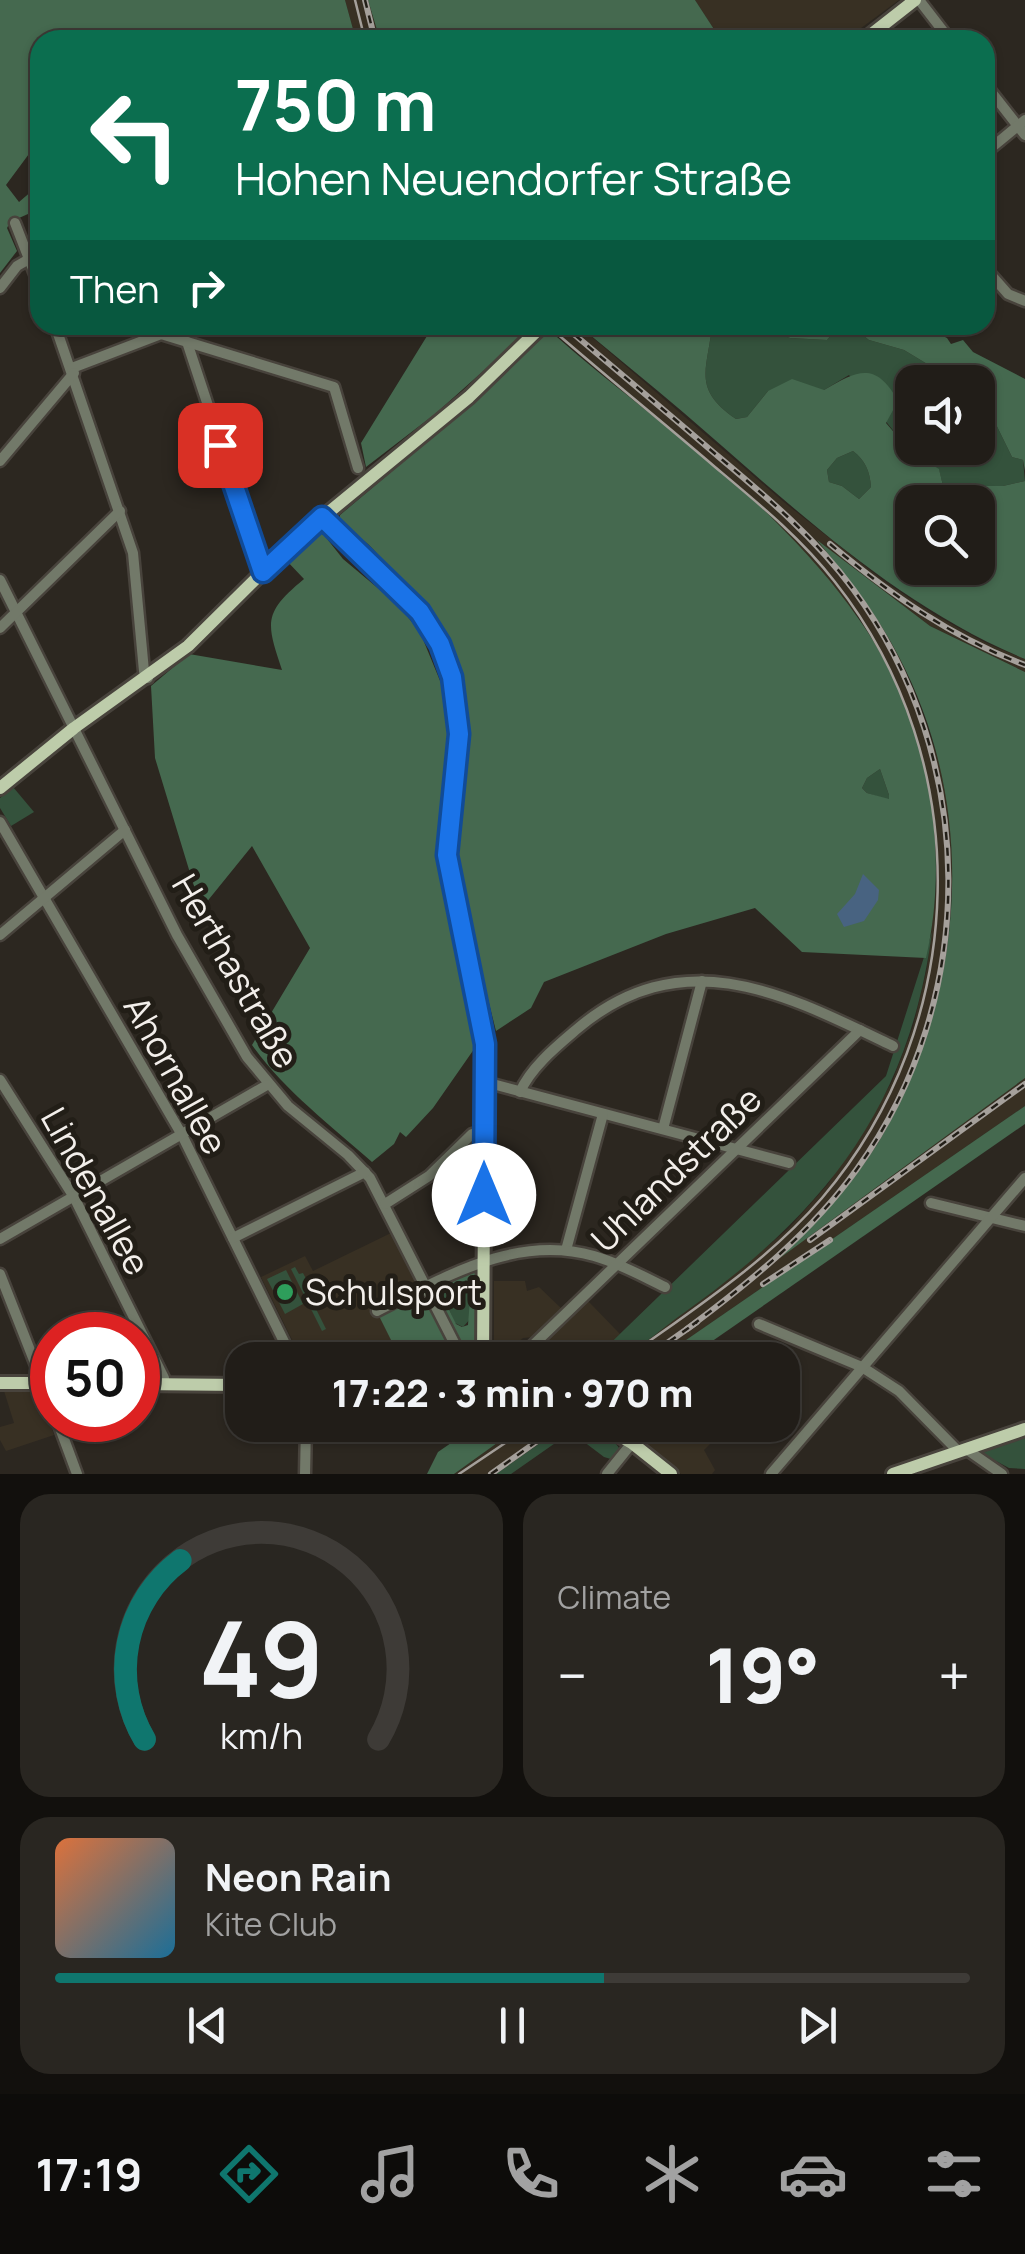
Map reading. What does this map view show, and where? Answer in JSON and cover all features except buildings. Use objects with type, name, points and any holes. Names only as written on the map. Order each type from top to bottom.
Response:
[{"type":"main road","points":[[877,30],[914,1]]},
{"type":"main road","points":[[0,788],[74,728],[188,646],[322,517],[469,397],[532,335]]},
{"type":"main road","points":[[322,517],[420,612],[440,644],[452,677],[459,734],[448,864],[483,1029],[482,1342]]},
{"type":"main road","points":[[0,1383],[30,1384]]},
{"type":"main road","points":[[160,1384],[225,1385]]},
{"type":"main road","points":[[893,1474],[1025,1429]]},
{"type":"main road","points":[[629,1442],[671,1474]]},
{"type":"street","points":[[914,1],[941,30]]},
{"type":"street","points":[[995,96],[1022,127],[995,145]]},
{"type":"street","points":[[0,288],[17,266],[29,259],[15,224]]},
{"type":"street","points":[[995,279],[1008,294],[1025,301]]},
{"type":"street","points":[[59,335],[134,558],[144,671],[148,678]]},
{"type":"street","points":[[0,461],[73,370],[158,335]]},
{"type":"street","points":[[164,335],[334,387],[358,468]]},
{"type":"street","points":[[188,342],[263,572]]},
{"type":"street","points":[[0,628],[120,511]]},
{"type":"street","name":"Herthastraße","points":[[0,580],[177,936],[247,1056],[267,1085],[365,1172],[454,1342]]},
{"type":"street","name":"Ahornallee","points":[[0,822],[182,1135],[285,1342]]},
{"type":"street","points":[[0,935],[126,830]]},
{"type":"street","points":[[520,1092],[527,1078],[560,1044],[604,1010],[654,988],[702,981],[744,984],[774,992],[893,1046]]},
{"type":"street","points":[[663,1130],[702,981]]},
{"type":"street","name":"Uhlandstraße","points":[[537,1342],[860,1030]]},
{"type":"street","name":"Lindenallee","points":[[0,1080],[74,1197],[164,1384]]},
{"type":"street","points":[[485,1082],[789,1163]]},
{"type":"street","points":[[0,1239],[267,1085]]},
{"type":"street","points":[[566,1250],[603,1114]]},
{"type":"street","points":[[385,1204],[429,1176],[472,1134],[484,1131]]},
{"type":"street","points":[[232,1238],[365,1172]]},
{"type":"street","points":[[771,1474],[1025,1178]]},
{"type":"street","points":[[931,1203],[1025,1226]]},
{"type":"street","points":[[377,1311],[484,1260],[531,1250],[566,1250],[616,1265],[665,1287]]},
{"type":"street","points":[[0,1274],[30,1341]]},
{"type":"street","points":[[759,1324],[862,1367],[899,1391],[962,1450],[1002,1474]]},
{"type":"street","points":[[65,1442],[77,1474]]},
{"type":"street","points":[[305,1474],[306,1442]]},
{"type":"street","points":[[607,1474],[632,1444]]},
{"type":"shaded area","points":[[345,0],[368,0],[377,30],[353,30]]},
{"type":"shaded area","points":[[695,0],[899,0],[858,30],[714,30]]},
{"type":"shaded area","points":[[556,335],[590,335],[785,503],[885,582],[935,615],[1025,659],[1025,672],[930,626],[822,544],[872,610],[901,660],[941,768],[953,868],[944,976],[929,1035],[908,1086],[876,1145],[846,1187],[788,1251],[1025,1078],[1025,1106],[683,1342],[642,1342],[712,1292],[788,1229],[828,1184],[892,1082],[913,1027],[927,968],[938,871],[936,826],[912,726],[886,665],[860,619],[772,518]]},
{"type":"shaded area","points":[[393,1232],[419,1284],[375,1307],[392,1342],[293,1342],[261,1277],[305,1256],[313,1271]]},
{"type":"shaded area","points":[[494,1281],[525,1281],[527,1291],[539,1287],[562,1309],[534,1337],[518,1342],[494,1342]]},
{"type":"shaded area","points":[[588,1301],[620,1334],[612,1342],[545,1342]]},
{"type":"shaded area","points":[[4,1391],[30,1391],[33,1442],[6,1451],[0,1440],[0,1427],[14,1423]]},
{"type":"shaded area","points":[[498,1442],[542,1442],[496,1474],[454,1474]]},
{"type":"shaded area","points":[[642,1442],[712,1442],[704,1450],[715,1470],[712,1474],[681,1474]]},
{"type":"green space","points":[[0,0],[345,0],[353,30],[30,30],[30,153],[6,185],[19,202],[30,193],[30,213],[10,222],[7,228],[17,251],[0,273]]},
{"type":"green space","points":[[368,0],[695,0],[714,30],[377,30]]},
{"type":"green space","points":[[424,335],[524,335],[435,414],[366,467],[361,443],[427,336]]},
{"type":"green space","points":[[542,335],[555,335],[748,495],[839,592],[882,655],[916,737],[934,826],[936,871],[926,958],[802,952],[755,908],[666,934],[544,982],[531,1008],[496,1031],[453,860],[468,714],[452,661],[435,622],[371,547],[339,525],[340,515],[479,398]],"holes":[[[880,769],[889,799],[862,788],[867,778]]]},
{"type":"green space","points":[[590,335],[711,335],[706,366],[708,387],[722,408],[736,419],[747,417],[768,391],[792,379],[824,390],[857,374],[882,380],[895,396],[895,406],[886,423],[895,433],[895,465],[932,465],[939,469],[943,485],[895,485],[895,585],[995,585],[995,486],[1025,481],[1025,659],[931,610],[887,581],[804,517]],"holes":[[[853,451],[869,476],[871,487],[859,499],[829,482],[827,470],[837,458]]]},
{"type":"green space","points":[[711,335],[782,335],[827,340],[831,335],[863,335],[904,350],[929,365],[895,365],[895,433],[849,375],[824,390],[768,391],[747,417],[736,419],[713,397],[706,377]]},
{"type":"green space","points":[[782,335],[831,335],[827,340]]},
{"type":"green space","points":[[863,335],[941,335],[951,344],[963,340],[973,352],[1025,379],[1025,471],[1023,460],[1012,457],[995,422],[995,365],[929,365],[904,350]]},
{"type":"green space","points":[[995,422],[1012,457],[1023,460],[1025,481],[1003,486],[995,501],[995,485],[943,485],[939,470],[931,465],[995,465]]},
{"type":"green space","points":[[853,451],[864,462],[871,487],[859,499],[829,482],[827,470],[837,458]]},
{"type":"green space","points":[[315,531],[324,535],[343,559],[398,605],[420,632],[443,688],[449,717],[449,750],[437,861],[479,1042],[433,1108],[406,1137],[400,1132],[394,1144],[372,1162],[293,1092],[252,1045],[310,948],[252,846],[201,909],[155,758],[151,686],[189,654],[282,670],[273,640],[272,619],[281,601],[304,579],[285,559]]},
{"type":"green space","points":[[817,540],[930,626],[1025,672],[1025,1078],[780,1258],[856,1174],[878,1143],[907,1086],[929,1027],[944,965],[951,903],[951,840],[942,777],[925,716],[881,626]]},
{"type":"green space","points":[[880,769],[889,800],[862,788],[867,778]]},
{"type":"green space","points":[[13,787],[34,812],[11,826],[0,808],[0,798]]},
{"type":"green space","points":[[932,932],[921,994],[881,1103],[819,1194],[735,1274],[645,1342],[612,1342],[886,1076]]},
{"type":"green space","points":[[1025,1106],[1025,1124],[711,1342],[683,1342]]},
{"type":"green space","points":[[295,1267],[313,1292],[309,1295],[326,1329],[322,1331],[291,1269]]},
{"type":"green space","points":[[476,1267],[476,1342],[392,1342],[379,1316]],"holes":[[[466,1280],[471,1285],[468,1325],[456,1324],[442,1295]]]},
{"type":"green space","name":"Schulsport","points":[[286,1270],[303,1304],[285,1314],[267,1279]]},
{"type":"green space","points":[[465,1280],[471,1285],[471,1318],[463,1327],[455,1323],[442,1294]]},
{"type":"green space","points":[[1025,1438],[1025,1469],[1009,1468],[981,1453]]},
{"type":"green space","points":[[498,1442],[454,1474],[427,1474],[438,1452],[451,1443]]},
{"type":"green space","points":[[542,1442],[557,1442],[511,1474],[496,1474]]},
{"type":"green space","points":[[584,1442],[614,1442],[621,1451],[614,1460]]},
{"type":"water","points":[[863,874],[879,890],[878,900],[864,921],[844,927],[837,914],[855,894]]},
{"type":"tram line","points":[[355,0],[362,30]]},
{"type":"tram line","points":[[559,335],[763,508],[835,582],[881,653],[914,730],[933,810],[938,892],[929,974],[907,1053],[871,1129],[822,1198],[777,1244],[648,1342]]},
{"type":"tram line","points":[[459,1474],[507,1442]]},
{"type":"railway","points":[[365,0],[372,30]]},
{"type":"railway","points":[[575,335],[769,500],[805,533],[853,589],[894,656],[924,727],[942,802],[948,879],[943,955],[926,1030],[897,1102],[857,1169],[820,1214],[756,1275],[687,1329]]},
{"type":"railway","points":[[830,544],[922,613],[1025,665]]},
{"type":"railway","points":[[810,1240],[1025,1084]]},
{"type":"railway","points":[[763,1284],[830,1240]]},
{"type":"railway","points":[[669,1342],[697,1322]]},
{"type":"railway","points":[[491,1474],[536,1442]]},
{"type":"place","name":"Schulsport","points":[[285,1292]]},
{"type":"route","points":[[220,445],[263,572],[322,517],[420,612],[449,666],[457,699],[459,734],[447,855],[485,1044],[484,1195]]}]
